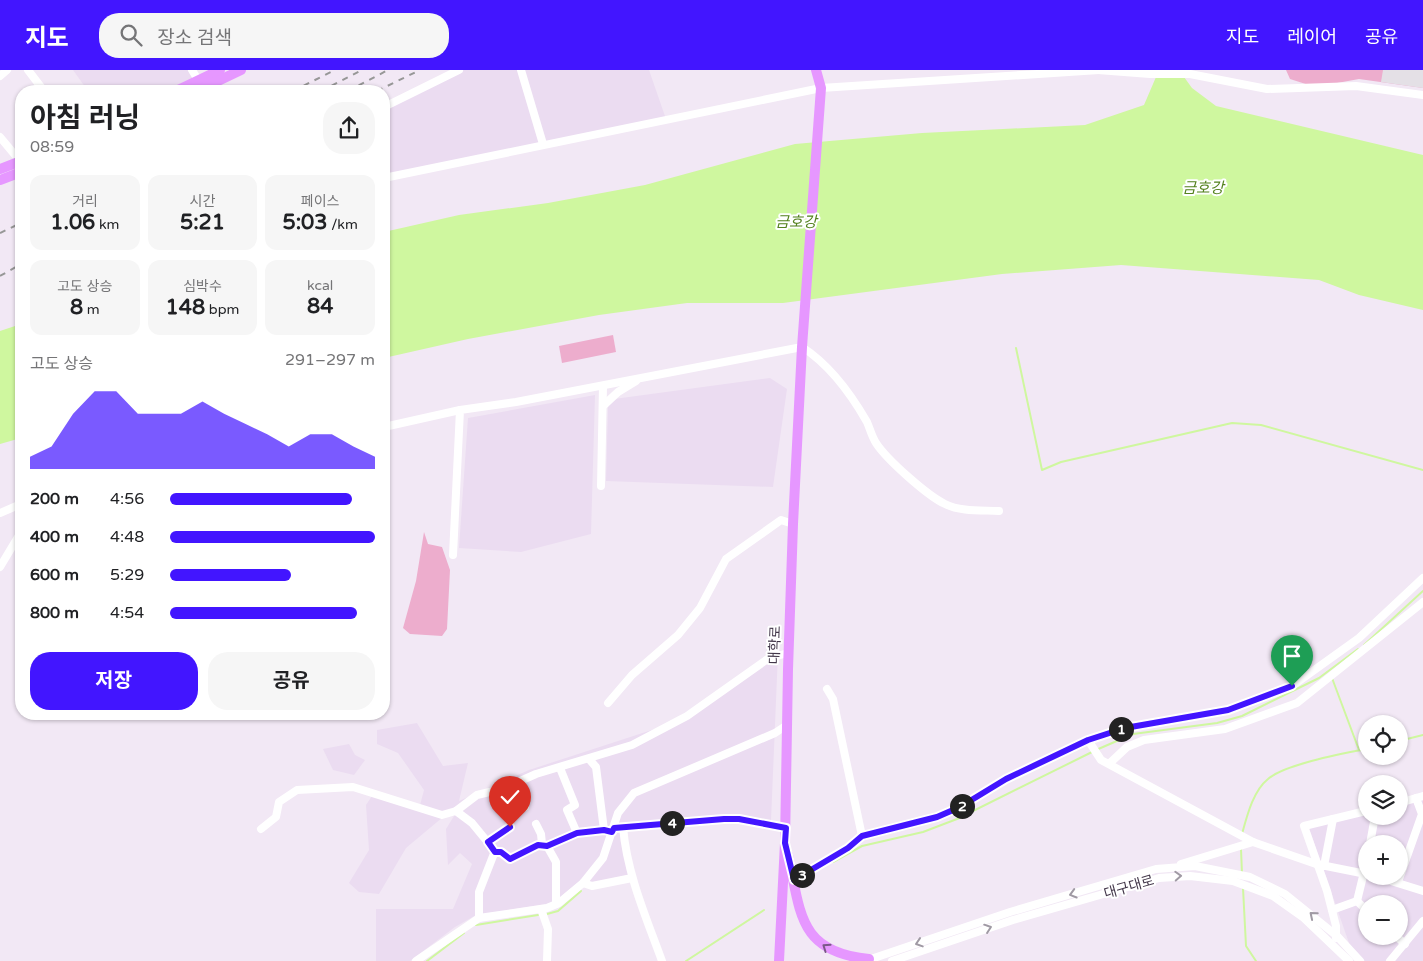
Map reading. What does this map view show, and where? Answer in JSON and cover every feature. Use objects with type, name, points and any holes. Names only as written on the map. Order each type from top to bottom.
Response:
[{"type":"main road","points":[[188,85],[220,70]]},
{"type":"main road","points":[[210,85],[241,70]]},
{"type":"main road","points":[[816,70],[821,88]]},
{"type":"main road","name":"대학로","points":[[779,961],[786,828],[788,653],[793,524],[803,330],[821,88]]},
{"type":"main road","points":[[0,169],[15,166]]},
{"type":"main road","points":[[0,180],[15,169]]},
{"type":"main road","points":[[785,843],[800,912],[810,932],[819,942],[833,952],[867,960]]},
{"type":"street","points":[[0,76],[7,70]]},
{"type":"street","points":[[28,70],[39,85]]},
{"type":"street","points":[[192,70],[198,80]]},
{"type":"street","points":[[390,104],[458,70]]},
{"type":"street","points":[[521,70],[544,144]]},
{"type":"street","points":[[390,177],[821,88],[1005,73],[1099,70],[1150,74],[1190,74],[1267,89],[1356,86],[1423,96]]},
{"type":"street","points":[[0,137],[15,157]]},
{"type":"street","points":[[390,426],[460,410],[603,386],[802,347],[813,354],[835,375],[867,422],[877,444],[928,493],[946,504],[958,508],[999,511]]},
{"type":"street","points":[[604,405],[618,392],[639,379]]},
{"type":"street","points":[[601,486],[603,386]]},
{"type":"street","points":[[453,555],[460,410]]},
{"type":"street","points":[[0,513],[15,507]]},
{"type":"street","points":[[608,703],[632,675],[678,635],[700,608],[726,559],[781,520],[793,524]]},
{"type":"street","points":[[0,566],[15,542]]},
{"type":"street","points":[[794,880],[848,848],[862,836],[937,817],[960,807],[1006,779],[1092,746],[1125,728],[1228,710],[1292,686],[1359,638],[1423,578]]},
{"type":"street","points":[[1110,763],[1122,750],[1144,740],[1224,729],[1297,703],[1423,602]]},
{"type":"street","points":[[261,829],[276,817],[279,802],[297,790],[353,787],[442,815],[456,811],[477,795],[502,789],[536,774],[590,759],[644,740],[687,716],[769,658],[788,653]]},
{"type":"street","points":[[827,689],[833,699],[862,836]]},
{"type":"street","points":[[416,961],[479,918],[541,909],[556,904],[583,883],[603,858],[610,830],[628,797],[775,733],[787,725]]},
{"type":"street","points":[[1092,746],[1101,760],[1110,763],[1129,777],[1253,842],[1320,865],[1358,873]]},
{"type":"street","points":[[590,759],[596,767],[610,830]]},
{"type":"street","points":[[560,768],[575,805],[567,810],[577,833]]},
{"type":"street","points":[[488,842],[510,827],[509,813],[497,789]]},
{"type":"street","points":[[1408,855],[1423,814],[1420,797]]},
{"type":"street","points":[[509,813],[526,807]]},
{"type":"street","points":[[456,811],[472,823],[495,852]]},
{"type":"street","points":[[1334,945],[1337,936],[1332,910],[1320,865],[1304,826],[1358,813]]},
{"type":"street","points":[[495,852],[501,852],[510,859],[577,833],[623,827],[739,819],[786,828]]},
{"type":"street","points":[[1320,865],[1333,819]]},
{"type":"street","points":[[536,824],[545,845],[556,862],[556,904]]},
{"type":"street","points":[[623,827],[626,856],[632,878],[662,961]]},
{"type":"street","points":[[1172,866],[1253,842]]},
{"type":"street","points":[[479,918],[479,892],[495,852]]},
{"type":"street","name":"대구대로","points":[[867,960],[1010,912],[1172,866],[1195,866],[1240,874],[1264,882],[1294,900],[1337,936]]},
{"type":"street","name":"대구대로","points":[[892,961],[1013,920],[1160,878],[1200,876],[1240,883],[1273,896],[1292,908],[1350,961]]},
{"type":"street","points":[[583,883],[592,886],[632,878]]},
{"type":"street","points":[[1332,910],[1357,901],[1362,885]]},
{"type":"street","points":[[1406,885],[1423,892]]},
{"type":"street","points":[[541,909],[548,929],[547,961]]},
{"type":"street","points":[[1408,940],[1423,921]]},
{"type":"street","points":[[1337,936],[1360,961]]},
{"type":"street","points":[[1390,961],[1404,945]]},
{"type":"shaded area","points":[[73,70],[192,70],[198,80],[188,85],[84,85]]},
{"type":"shaded area","points":[[459,70],[649,70],[666,119],[390,177],[390,104]]},
{"type":"shaded area","points":[[1286,70],[1423,70],[1423,88],[1359,79],[1315,87],[1290,79]]},
{"type":"shaded area","points":[[1383,70],[1423,70],[1423,88],[1381,82]]},
{"type":"shaded area","points":[[613,335],[616,352],[562,363],[559,346]]},
{"type":"shaded area","points":[[770,378],[787,389],[773,487],[606,481],[608,407],[614,399]]},
{"type":"shaded area","points":[[595,395],[591,534],[521,552],[459,548],[468,418]]},
{"type":"shaded area","points":[[424,532],[428,544],[442,547],[450,570],[447,629],[442,636],[410,634],[403,628],[416,581]]},
{"type":"shaded area","points":[[778,653],[771,821],[721,816],[620,831],[628,875],[594,883],[581,880],[553,903],[476,915],[455,927],[410,961],[376,961],[376,909],[453,909],[472,864],[460,853],[448,865],[446,829],[454,816],[443,817],[406,848],[379,894],[359,892],[349,883],[369,850],[366,805],[372,796],[419,809],[424,790],[398,753],[377,744],[377,730],[417,723],[443,766],[468,763],[459,801],[529,770],[664,726]]},
{"type":"shaded area","points":[[349,744],[355,755],[365,760],[354,775],[333,770],[323,749]]},
{"type":"shaded area","points":[[1423,800],[1423,961],[1365,961],[1350,946],[1309,828],[1358,816],[1358,825],[1408,825],[1408,804]]},
{"type":"water","name":"금호강","points":[[1159,70],[1179,70],[1192,88],[1216,106],[1423,155],[1423,310],[1359,295],[1319,280],[1121,265],[1002,274],[783,303],[687,303],[599,315],[468,339],[390,357],[390,231],[459,215],[548,203],[645,185],[795,144],[922,133],[1085,125],[1144,105]]},
{"type":"water","points":[[15,326],[15,440],[0,444],[0,331]]},
{"type":"waterway","points":[[1016,348],[1042,470],[1061,462],[1232,423],[1261,425],[1423,470]]},
{"type":"waterway","points":[[1364,645],[1423,591]]},
{"type":"waterway","points":[[1096,750],[1133,734],[1217,723],[1242,716],[1319,678],[1358,649]]},
{"type":"waterway","points":[[1332,678],[1358,747]]},
{"type":"waterway","points":[[1408,739],[1423,735]]},
{"type":"waterway","points":[[1242,834],[1254,797],[1268,779],[1300,764],[1358,751]]},
{"type":"waterway","points":[[833,862],[862,846],[923,832],[957,819],[1092,752]]},
{"type":"waterway","points":[[1241,849],[1242,874]]},
{"type":"waterway","points":[[1243,888],[1246,946],[1256,961]]},
{"type":"waterway","points":[[547,914],[558,911],[581,891]]},
{"type":"waterway","points":[[686,961],[764,910]]},
{"type":"waterway","points":[[476,925],[538,915]]},
{"type":"waterway","points":[[427,961],[464,933]]},
{"type":"railway","points":[[305,85],[335,70]]},
{"type":"railway","points":[[333,85],[362,70]]},
{"type":"railway","points":[[359,85],[388,70]]},
{"type":"railway","points":[[389,85],[420,70]]},
{"type":"railway","points":[[0,233],[15,226]]},
{"type":"railway","points":[[0,276],[15,267]]},
{"type":"route","points":[[510,827],[488,842],[495,852],[501,852],[510,859],[521,856],[538,845],[547,846],[577,833],[604,830],[612,832],[614,828],[724,819],[766,823],[786,828],[785,843],[794,880],[848,848],[862,836],[937,817],[960,807],[1006,779],[1058,756],[1088,740],[1125,728],[1228,710],[1292,686]]}]
